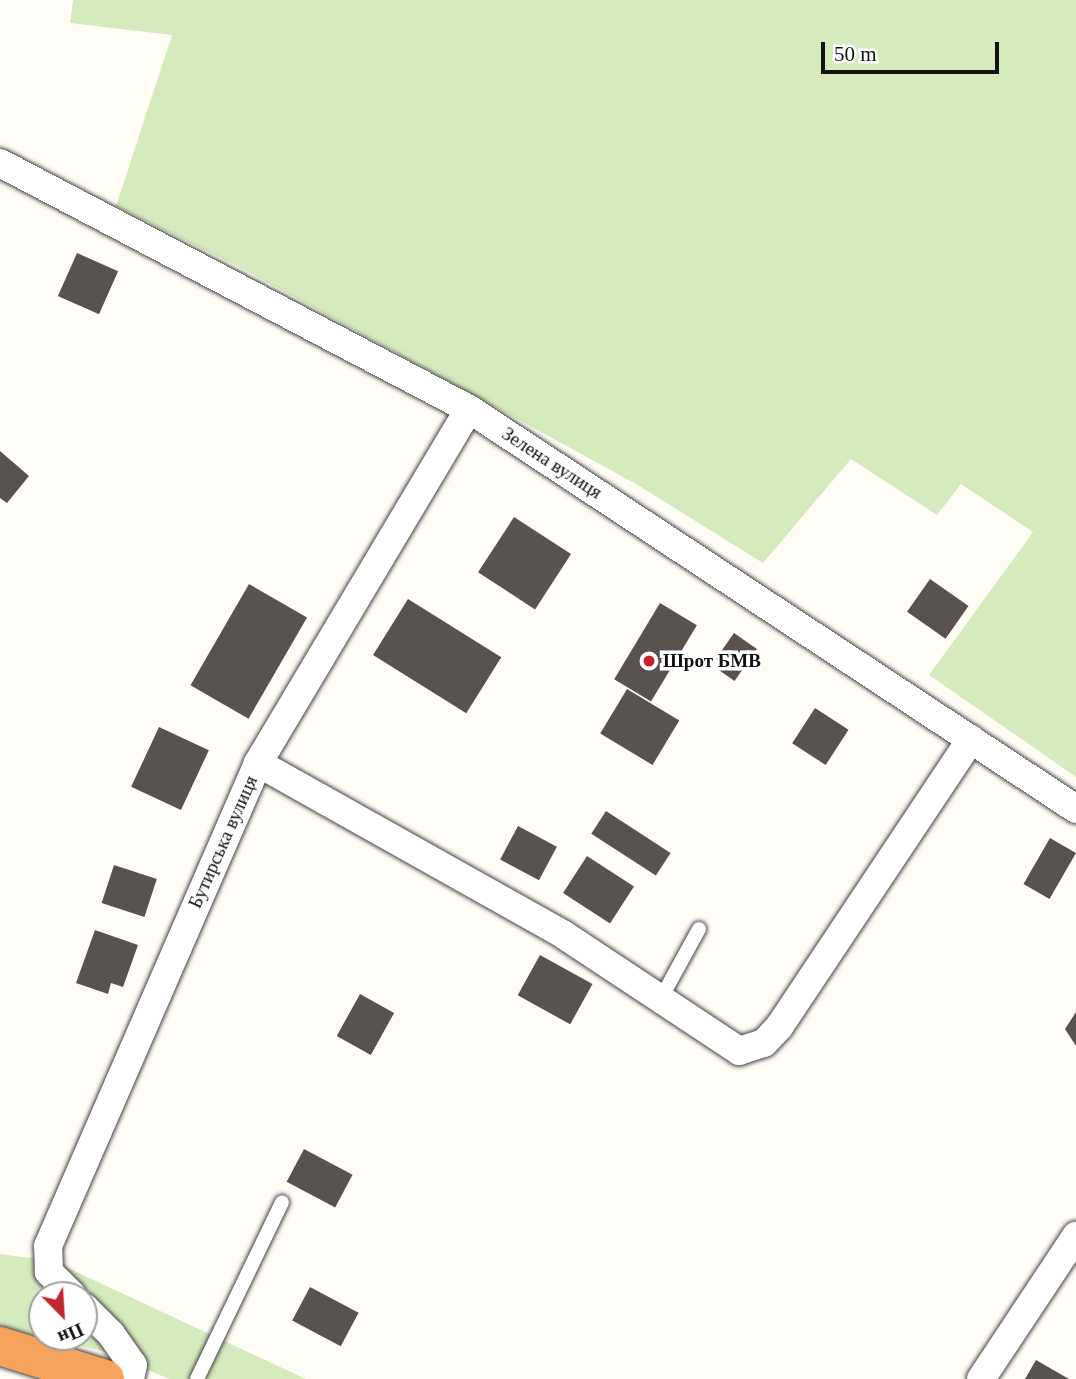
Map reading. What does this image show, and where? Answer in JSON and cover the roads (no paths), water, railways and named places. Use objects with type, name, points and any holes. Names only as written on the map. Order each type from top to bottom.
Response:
[{"type":"highway","points":[[0,1346],[105,1379]]},
{"type":"street","name":"Зелена вулиця","points":[[0,163],[469,409],[1076,809]]},
{"type":"street","name":"Бутирська вулиця","points":[[58,1281],[49,1272],[48,1246],[258,763],[469,409]]},
{"type":"street","points":[[258,763],[564,935],[738,1051],[764,1043],[805,989],[971,739]]},
{"type":"street","points":[[981,1379],[1076,1236]]},
{"type":"street","points":[[98,1321],[133,1365],[130,1379]]},
{"type":"lane","points":[[660,1000],[699,929]]},
{"type":"lane","points":[[197,1379],[282,1202]]},
{"type":"place","name":"Шрот БМВ","points":[[649,661]]}]
